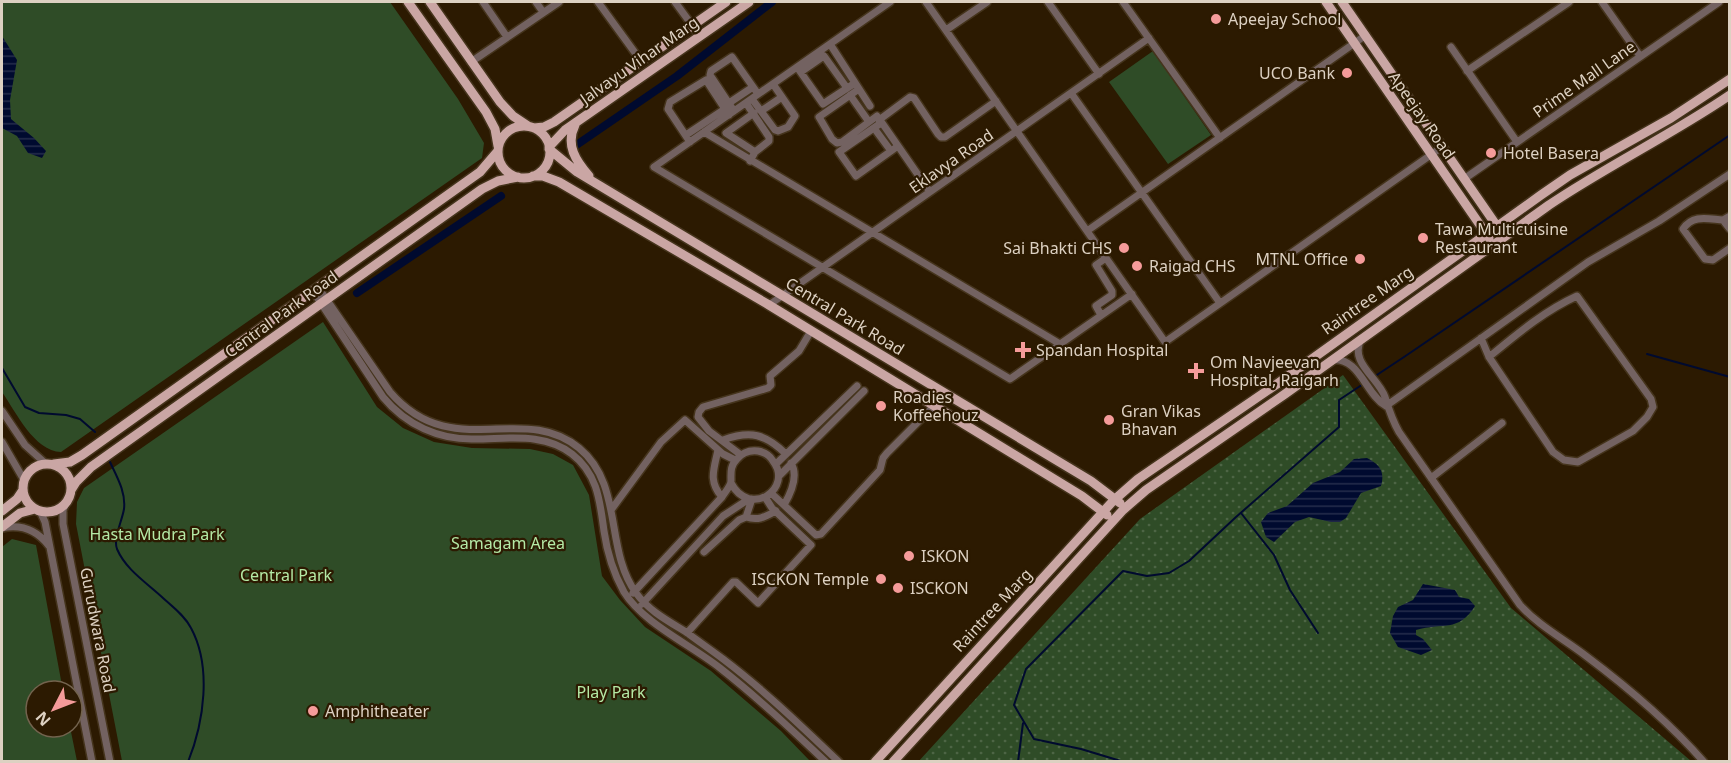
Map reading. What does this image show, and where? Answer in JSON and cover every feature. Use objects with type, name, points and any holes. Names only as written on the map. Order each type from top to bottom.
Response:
[{"type":"main road","points":[[408,2],[486,112],[495,129],[502,166],[509,173],[518,177],[533,176],[545,166],[549,157],[549,148],[542,134],[506,110],[430,2]]},
{"type":"main road","name":"Jalvayu Vihar Marg","points":[[531,127],[549,125],[726,2]]},
{"type":"main road","name":"Jalvayu Vihar Marg","points":[[549,148],[559,135],[576,122],[749,2]]},
{"type":"main road","name":"Apeejay Road","points":[[1326,2],[1494,245]]},
{"type":"main road","name":"Apeejay Road","points":[[1342,2],[1505,237]]},
{"type":"main road","name":"Raintree Marg","points":[[875,762],[1103,511],[1146,473],[1277,384],[1570,175],[1671,118],[1730,79]]},
{"type":"main road","name":"Raintree Marg","points":[[893,762],[1113,520],[1146,490],[1577,187],[1677,130],[1730,95]]},
{"type":"main road","points":[[576,122],[571,133],[570,146],[579,163],[595,183]]},
{"type":"main road","points":[[498,149],[502,137],[509,130],[519,126],[531,127]]},
{"type":"main road","name":"Central Park Road","points":[[549,148],[569,167],[1091,481],[1125,508]]},
{"type":"main road","name":"Central Park Road","points":[[50,464],[70,462],[82,455],[480,172],[498,149]]},
{"type":"main road","name":"Central Park Road","points":[[533,176],[543,176],[559,182],[769,305],[1082,496],[1113,520]]},
{"type":"main road","name":"Central Park Road","points":[[71,490],[91,467],[482,189],[498,181],[518,177]]},
{"type":"main road","points":[[2,511],[17,499],[32,469],[50,464],[66,472],[71,490],[66,503],[54,511],[38,510],[20,513],[2,528]]},
{"type":"main road","points":[[23,485],[25,499],[38,510]]},
{"type":"street","points":[[483,2],[507,37]]},
{"type":"street","points":[[536,2],[543,12]]},
{"type":"street","points":[[471,62],[559,2]]},
{"type":"street","points":[[598,2],[641,61]]},
{"type":"street","points":[[675,2],[700,36]]},
{"type":"street","points":[[799,69],[890,2]]},
{"type":"street","points":[[926,2],[1165,342],[1442,147]]},
{"type":"street","points":[[946,30],[987,2]]},
{"type":"street","points":[[1048,2],[1099,74]]},
{"type":"street","points":[[1123,2],[1220,138]]},
{"type":"street","points":[[1602,2],[1640,56]]},
{"type":"street","name":"Prime Mall Lane","points":[[1464,179],[1719,2]]},
{"type":"street","points":[[1467,71],[1564,3]]},
{"type":"street","points":[[1087,231],[1366,36]]},
{"type":"street","name":"Eklavya Road","points":[[769,305],[1149,38]]},
{"type":"street","points":[[830,44],[930,192]]},
{"type":"street","points":[[1451,47],[1516,142]]},
{"type":"street","points":[[891,151],[824,56],[772,84],[752,99],[729,109],[688,138],[654,167],[1010,379],[1132,294]]},
{"type":"street","points":[[729,109],[710,75],[711,71],[732,57],[753,87],[752,99],[769,137],[769,141],[755,152],[750,161]]},
{"type":"street","points":[[799,69],[823,104],[848,92]]},
{"type":"street","points":[[688,138],[668,109],[668,105],[694,86],[705,80],[729,109]]},
{"type":"street","points":[[758,112],[778,131],[788,127],[794,120],[795,116],[772,84]]},
{"type":"street","points":[[857,86],[819,117],[832,139],[837,143],[872,125]]},
{"type":"street","points":[[688,138],[704,132],[753,87]]},
{"type":"street","points":[[1071,93],[1220,303]]},
{"type":"street","points":[[755,152],[726,133],[782,97]]},
{"type":"street","points":[[898,146],[856,176],[839,152],[872,125],[876,115],[910,97],[914,98],[941,137],[945,137],[996,101]]},
{"type":"street","points":[[704,132],[1060,344]]},
{"type":"street","points":[[1386,406],[1588,262],[1659,221],[1730,174]]},
{"type":"street","points":[[1730,229],[1726,218],[1693,218],[1683,229],[1705,259],[1713,260],[1730,248]]},
{"type":"street","points":[[1101,315],[1096,306],[1112,295],[1112,291],[1096,266],[1106,258]]},
{"type":"street","points":[[315,289],[390,392],[410,411],[450,429],[467,431],[529,429],[551,434],[570,442],[586,456],[598,472],[606,489],[617,550],[634,591],[658,615],[687,633],[745,677],[838,762]]},
{"type":"street","points":[[1481,338],[1489,357],[1553,452],[1564,460],[1578,462],[1633,431],[1653,407],[1651,399],[1577,296],[1560,303],[1489,357]]},
{"type":"street","points":[[324,302],[383,397],[396,412],[415,425],[432,433],[458,438],[512,437],[537,440],[559,447],[573,455],[586,469],[598,492],[609,552],[619,581],[628,598],[653,622],[720,668],[826,762]]},
{"type":"street","points":[[738,458],[723,441],[709,431],[698,417],[699,412],[703,407],[768,388],[771,385],[770,376],[799,351],[811,331]]},
{"type":"street","points":[[1361,338],[1357,353],[1384,396],[1386,406],[1399,432],[1520,605],[1534,620],[1585,655],[1665,719],[1704,762]]},
{"type":"street","points":[[1332,360],[1349,363],[1377,401],[1386,406]]},
{"type":"street","points":[[776,464],[861,388],[778,476]]},
{"type":"street","points":[[768,495],[784,505],[816,535],[821,534],[880,470],[887,453],[934,406]]},
{"type":"street","points":[[2,411],[25,445],[50,464]]},
{"type":"street","points":[[611,510],[661,442],[685,420],[718,450],[738,458]]},
{"type":"street","points":[[1431,478],[1502,423]]},
{"type":"street","points":[[723,441],[753,434],[765,438],[786,454]]},
{"type":"street","points":[[2,442],[15,462],[23,485]]},
{"type":"street","points":[[718,450],[712,481],[722,497]]},
{"type":"street","points":[[638,610],[723,516],[750,499],[768,495],[776,486],[778,476],[776,464],[764,453],[756,451],[738,458],[731,467],[731,483],[735,490],[750,499]]},
{"type":"street","points":[[784,505],[794,480],[795,468],[791,463]]},
{"type":"street","points":[[628,598],[722,497],[731,483]]},
{"type":"street","points":[[687,633],[732,582],[736,582],[758,603],[811,545],[776,512],[768,495]]},
{"type":"street","points":[[746,517],[750,499]]},
{"type":"street","name":"Gurudwara Road","points":[[66,503],[63,524],[110,762]]},
{"type":"street","name":"Gurudwara Road","points":[[38,510],[45,522],[92,762]]},
{"type":"street","points":[[704,552],[739,520],[746,517],[759,519],[776,512]]},
{"type":"street","points":[[2,528],[14,526],[28,529],[40,536],[50,548]]},
{"type":"green space","points":[[2,2],[390,2],[458,99],[484,143],[482,158],[61,452],[51,450],[34,438],[2,392]]},
{"type":"green space","points":[[1153,51],[1211,135],[1168,164],[1109,82]]},
{"type":"green space","name":"Central Park","points":[[323,322],[377,407],[403,428],[434,442],[472,448],[530,449],[553,454],[573,465],[589,495],[602,576],[620,600],[645,627],[711,671],[781,731],[810,761],[122,761],[76,524],[77,502],[84,488]]},
{"type":"green space","points":[[1343,375],[1511,608],[1691,761],[918,762],[1140,519]]},
{"type":"green space","points":[[12,539],[36,545],[61,679],[24,679],[24,739],[72,739],[77,761],[2,761],[2,547]]},
{"type":"water","points":[[2,36],[17,60],[10,100],[11,119],[46,151],[42,158],[28,153],[17,136],[2,128]]},
{"type":"water","points":[[1367,458],[1375,463],[1382,472],[1381,486],[1361,493],[1346,518],[1340,522],[1331,522],[1309,517],[1295,522],[1274,542],[1266,537],[1261,522],[1268,513],[1287,506],[1313,483],[1340,472],[1354,459]]},
{"type":"water","points":[[1423,584],[1455,590],[1459,597],[1469,599],[1475,606],[1469,614],[1456,623],[1416,630],[1416,635],[1423,639],[1432,650],[1421,655],[1398,647],[1390,633],[1393,616],[1398,607],[1413,600]]},
{"type":"waterway","points":[[575,146],[677,76],[772,2]]},
{"type":"waterway","points":[[1124,762],[1081,749],[1034,739],[1014,705],[1026,669],[1123,571],[1147,576],[1169,573],[1189,561],[1339,427],[1339,400],[1730,135]]},
{"type":"waterway","points":[[357,293],[501,196]]},
{"type":"waterway","points":[[1647,354],[1730,377]]},
{"type":"waterway","points":[[2,368],[25,407],[39,413],[66,415],[80,419],[95,432]]},
{"type":"waterway","points":[[110,462],[124,497],[124,509],[116,540],[117,549],[131,570],[186,620],[198,643],[203,677],[202,712],[188,762]]},
{"type":"waterway","points":[[1241,513],[1274,555],[1290,590],[1318,633]]},
{"type":"waterway","points":[[1018,762],[1023,723]]},
{"type":"place","name":"Apeejay School","points":[[1216,19]]},
{"type":"place","name":"UCO Bank","points":[[1347,73]]},
{"type":"place","name":"Hotel Basera","points":[[1491,153]]},
{"type":"place","name":"Tawa Multicuisine Restaurant","points":[[1423,238]]},
{"type":"place","name":"Sai Bhakti CHS","points":[[1124,248]]},
{"type":"place","name":"MTNL Office","points":[[1360,259]]},
{"type":"place","name":"Raigad CHS","points":[[1137,266]]},
{"type":"place","name":"Spandan Hospital","points":[[1023,350]]},
{"type":"place","name":"Om Navjeevan Hospital, Raigarh","points":[[1196,371]]},
{"type":"place","name":"Roadies Koffeehouz","points":[[881,406]]},
{"type":"place","name":"Gran Vikas Bhavan","points":[[1109,420]]},
{"type":"place","name":"ISKON","points":[[909,556]]},
{"type":"place","name":"ISCKON Temple","points":[[881,579]]},
{"type":"place","name":"ISCKON","points":[[898,588]]},
{"type":"place","name":"Amphitheater","points":[[313,711]]},
{"type":"park label","name":"Hasta Mudra Park","points":[[157,534]]},
{"type":"park label","name":"Samagam Area","points":[[508,543]]},
{"type":"park label","name":"Play Park","points":[[611,692]]}]
